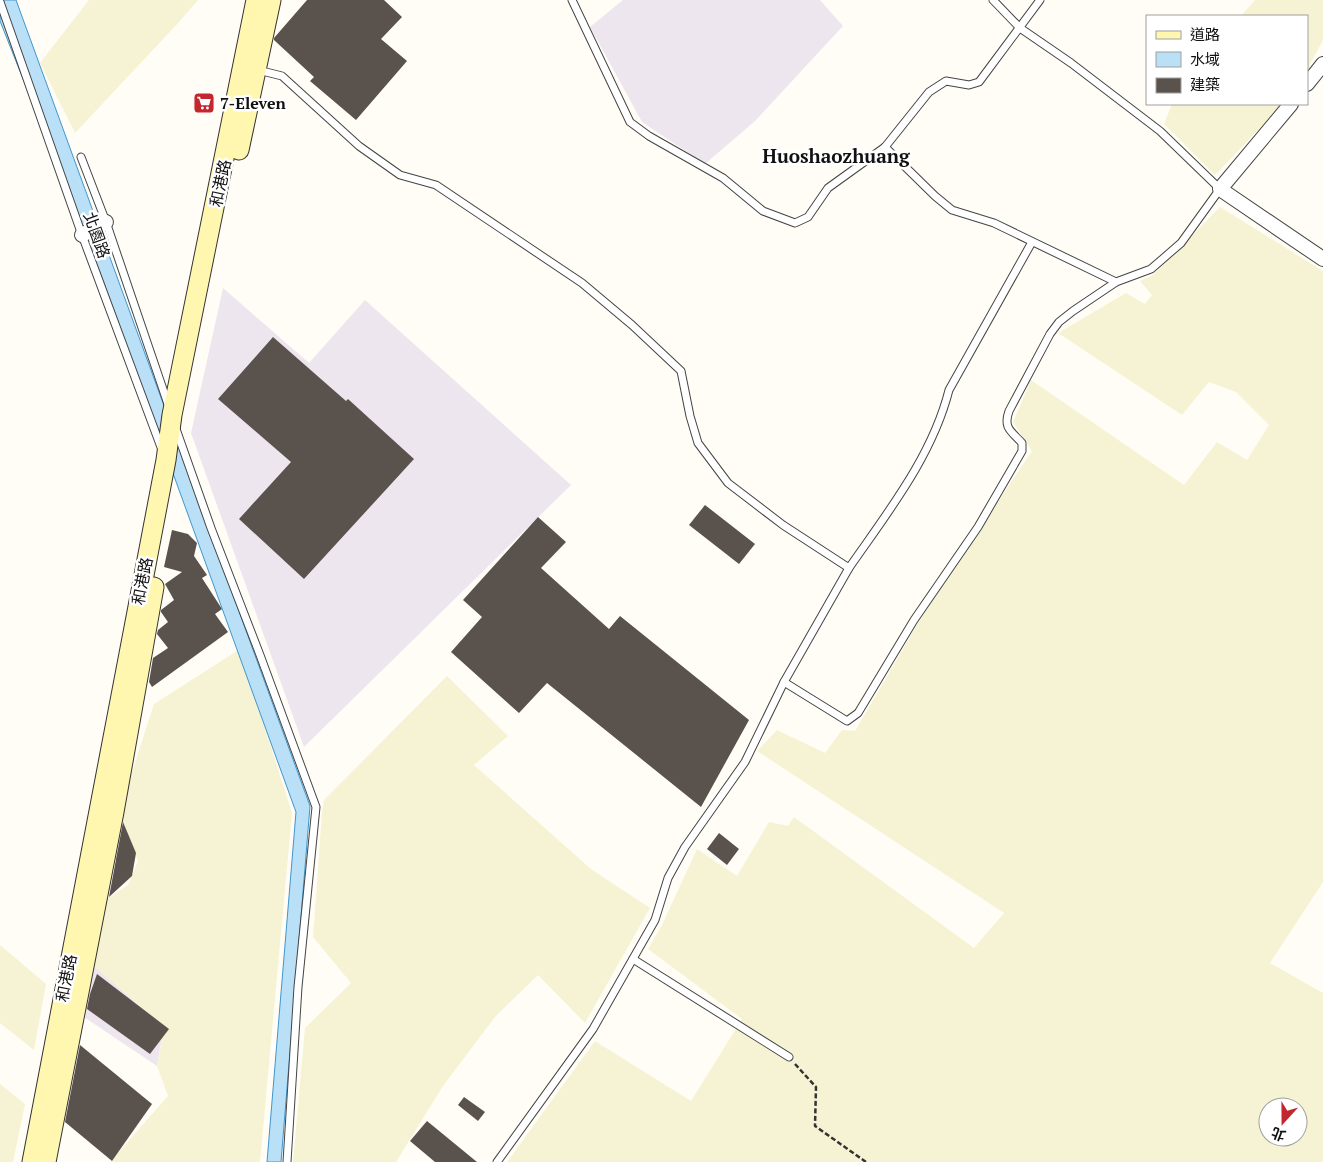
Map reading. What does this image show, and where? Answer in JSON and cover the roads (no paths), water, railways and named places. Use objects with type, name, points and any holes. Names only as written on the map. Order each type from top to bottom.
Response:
[{"type":"main road","name":"和港路","points":[[250,68],[256,0]]},
{"type":"main road","name":"和港路","points":[[32,1162],[220,212],[250,68],[271,0]]},
{"type":"main road","name":"和港路","points":[[46,1162],[114,812],[173,455],[172,415],[220,212]]},
{"type":"street","points":[[1308,83],[1323,64]]},
{"type":"street","points":[[1289,105],[1220,189],[1323,260]]},
{"type":"street","points":[[82,236],[106,222]]},
{"type":"lane","points":[[572,0],[630,122],[649,136],[723,178],[763,211],[795,224],[808,217],[828,188],[885,148],[930,92],[946,81],[969,85],[979,82],[1040,0]]},
{"type":"lane","points":[[784,682],[847,721],[858,713],[914,620],[978,527],[1022,451],[1022,443],[1007,427],[1006,419],[1008,411],[1050,334],[1073,311],[1116,282],[1151,269],[1181,243],[1220,189],[1160,131],[1071,63],[1020,28],[992,0]]},
{"type":"lane","name":"北園路","points":[[0,2],[82,236],[173,455],[211,528],[316,807],[298,987],[287,1162]]},
{"type":"lane","points":[[250,68],[282,76],[359,146],[400,175],[436,185],[582,283],[632,325],[681,371],[690,416],[698,443],[728,483],[783,525],[849,568]]},
{"type":"lane","points":[[885,148],[952,210],[994,222],[1116,282]]},
{"type":"lane","points":[[81,157],[106,222],[172,415]]},
{"type":"lane","points":[[497,1162],[593,1029],[654,920],[668,878],[685,848],[745,762],[784,682],[849,568],[910,478],[943,412],[949,390],[1032,242]]},
{"type":"lane","points":[[633,960],[789,1058]]},
{"type":"water","points":[[0,0],[16,0],[310,806],[281,1162],[267,1162],[296,812],[101,275],[0,21]]},
{"type":"place","name":"7-Eleven","points":[[204,103]]},
{"type":"district","name":"Huoshaozhuang","points":[[836,155]]}]
